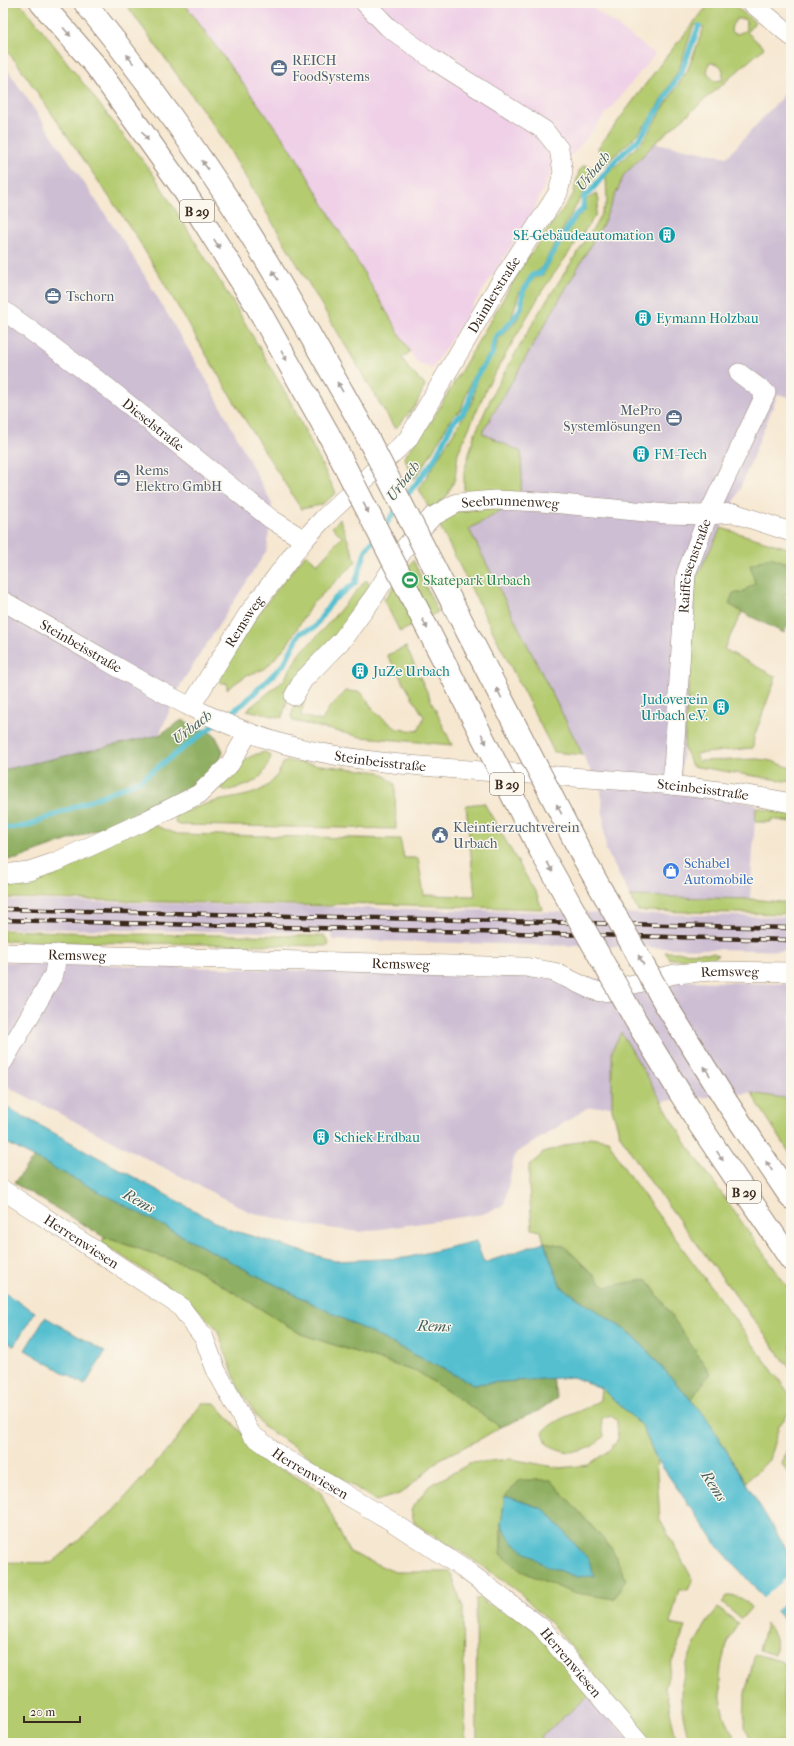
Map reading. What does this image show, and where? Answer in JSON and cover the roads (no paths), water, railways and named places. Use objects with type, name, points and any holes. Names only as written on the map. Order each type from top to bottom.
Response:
[{"type":"highway","name":"B 29","points":[[41,3],[95,65],[181,186],[256,305],[329,436],[540,850],[636,1020],[699,1124],[791,1260]]},
{"type":"highway","name":"B 29","points":[[85,3],[127,55],[207,167],[278,280],[359,421],[584,859],[664,1002],[728,1104],[791,1198]]},
{"type":"street","name":"Daimlerstraße","points":[[304,540],[408,439],[495,291],[558,193],[563,172],[559,149],[544,130],[426,54],[388,27],[365,3]]},
{"type":"street","points":[[752,3],[791,36]]},
{"type":"street","name":"Dieselstraße","points":[[3,310],[108,388],[271,519],[304,540]]},
{"type":"street","name":"Raiffeisenstraße","points":[[672,785],[686,574],[708,515],[766,393],[739,373]]},
{"type":"street","name":"Seebrunnenweg","points":[[294,696],[303,680],[346,634],[373,598],[406,546],[432,517],[457,503],[495,500],[541,502],[667,514],[708,515],[734,513],[791,532]]},
{"type":"street","name":"Remsweg","points":[[196,709],[248,614],[304,540]]},
{"type":"street","name":"Steinbeisstraße","points":[[3,601],[154,689],[243,731],[282,743],[331,754],[404,764],[672,785],[759,796],[791,803]]},
{"type":"street","points":[[3,874],[29,871],[56,862],[144,822],[199,794],[230,764],[243,731]]},
{"type":"street","name":"Remsweg","points":[[3,953],[525,966],[554,972],[590,989],[600,992],[613,991],[630,985],[675,974],[712,971],[791,972]]},
{"type":"street","points":[[3,1062],[54,974],[57,954]]},
{"type":"street","name":"Herrenwiesen","points":[[3,1190],[180,1306],[204,1338],[216,1370],[251,1434],[282,1457],[391,1521],[460,1567],[542,1628],[639,1743]]},
{"type":"water","name":"Rems","points":[[3,1105],[228,1229],[335,1261],[405,1258],[476,1241],[484,1263],[544,1242],[561,1287],[634,1336],[706,1417],[783,1544],[791,1554],[791,1628],[717,1545],[656,1458],[642,1426],[601,1388],[573,1377],[473,1384],[260,1277],[3,1141]]},
{"type":"water","points":[[3,1292],[35,1312],[14,1346],[3,1339]]},
{"type":"water","points":[[45,1317],[105,1352],[85,1385],[25,1350]]},
{"type":"water","points":[[505,1496],[544,1509],[589,1560],[594,1576],[577,1577],[544,1565],[512,1542],[501,1524]]},
{"type":"waterway","name":"Urbach","points":[[404,499],[434,460],[453,422],[463,413],[469,402],[474,379],[492,354],[495,338],[512,321],[521,308],[523,291],[533,275],[541,273],[575,216],[583,209],[584,197],[590,192],[616,160],[639,139],[657,112],[682,70],[699,26]]},
{"type":"waterway","name":"Urbach","points":[[383,528],[398,508]]},
{"type":"waterway","name":"Urbach","points":[[224,718],[245,702],[284,664],[300,633],[314,628],[333,600],[355,583],[366,550],[375,538]]},
{"type":"waterway","name":"Urbach","points":[[3,828],[27,826],[139,781],[217,723]]},
{"type":"railway","points":[[3,909],[791,928]]},
{"type":"railway","points":[[3,920],[791,940]]},
{"type":"place","name":"REICH FoodSystems","points":[[279,68]]},
{"type":"place","name":"SE-Gebäudeautomation","points":[[667,235]]},
{"type":"place","name":"Tschorn","points":[[53,296]]},
{"type":"place","name":"Eymann Holzbau","points":[[643,318]]},
{"type":"place","name":"MePro Systemlösungen","points":[[674,418]]},
{"type":"place","name":"FM-Tech","points":[[641,454]]},
{"type":"place","name":"Rems Elektro GmbH","points":[[122,478]]},
{"type":"place","name":"Skatepark Urbach","points":[[410,580]]},
{"type":"place","name":"JuZe Urbach","points":[[360,671]]},
{"type":"place","name":"Judoverein Urbach e.V.","points":[[721,707]]},
{"type":"place","name":"Kleintierzuchtverein Urbach","points":[[440,835]]},
{"type":"place","name":"Schabel Automobile","points":[[671,871]]},
{"type":"place","name":"Schiek Erdbau","points":[[321,1137]]}]
